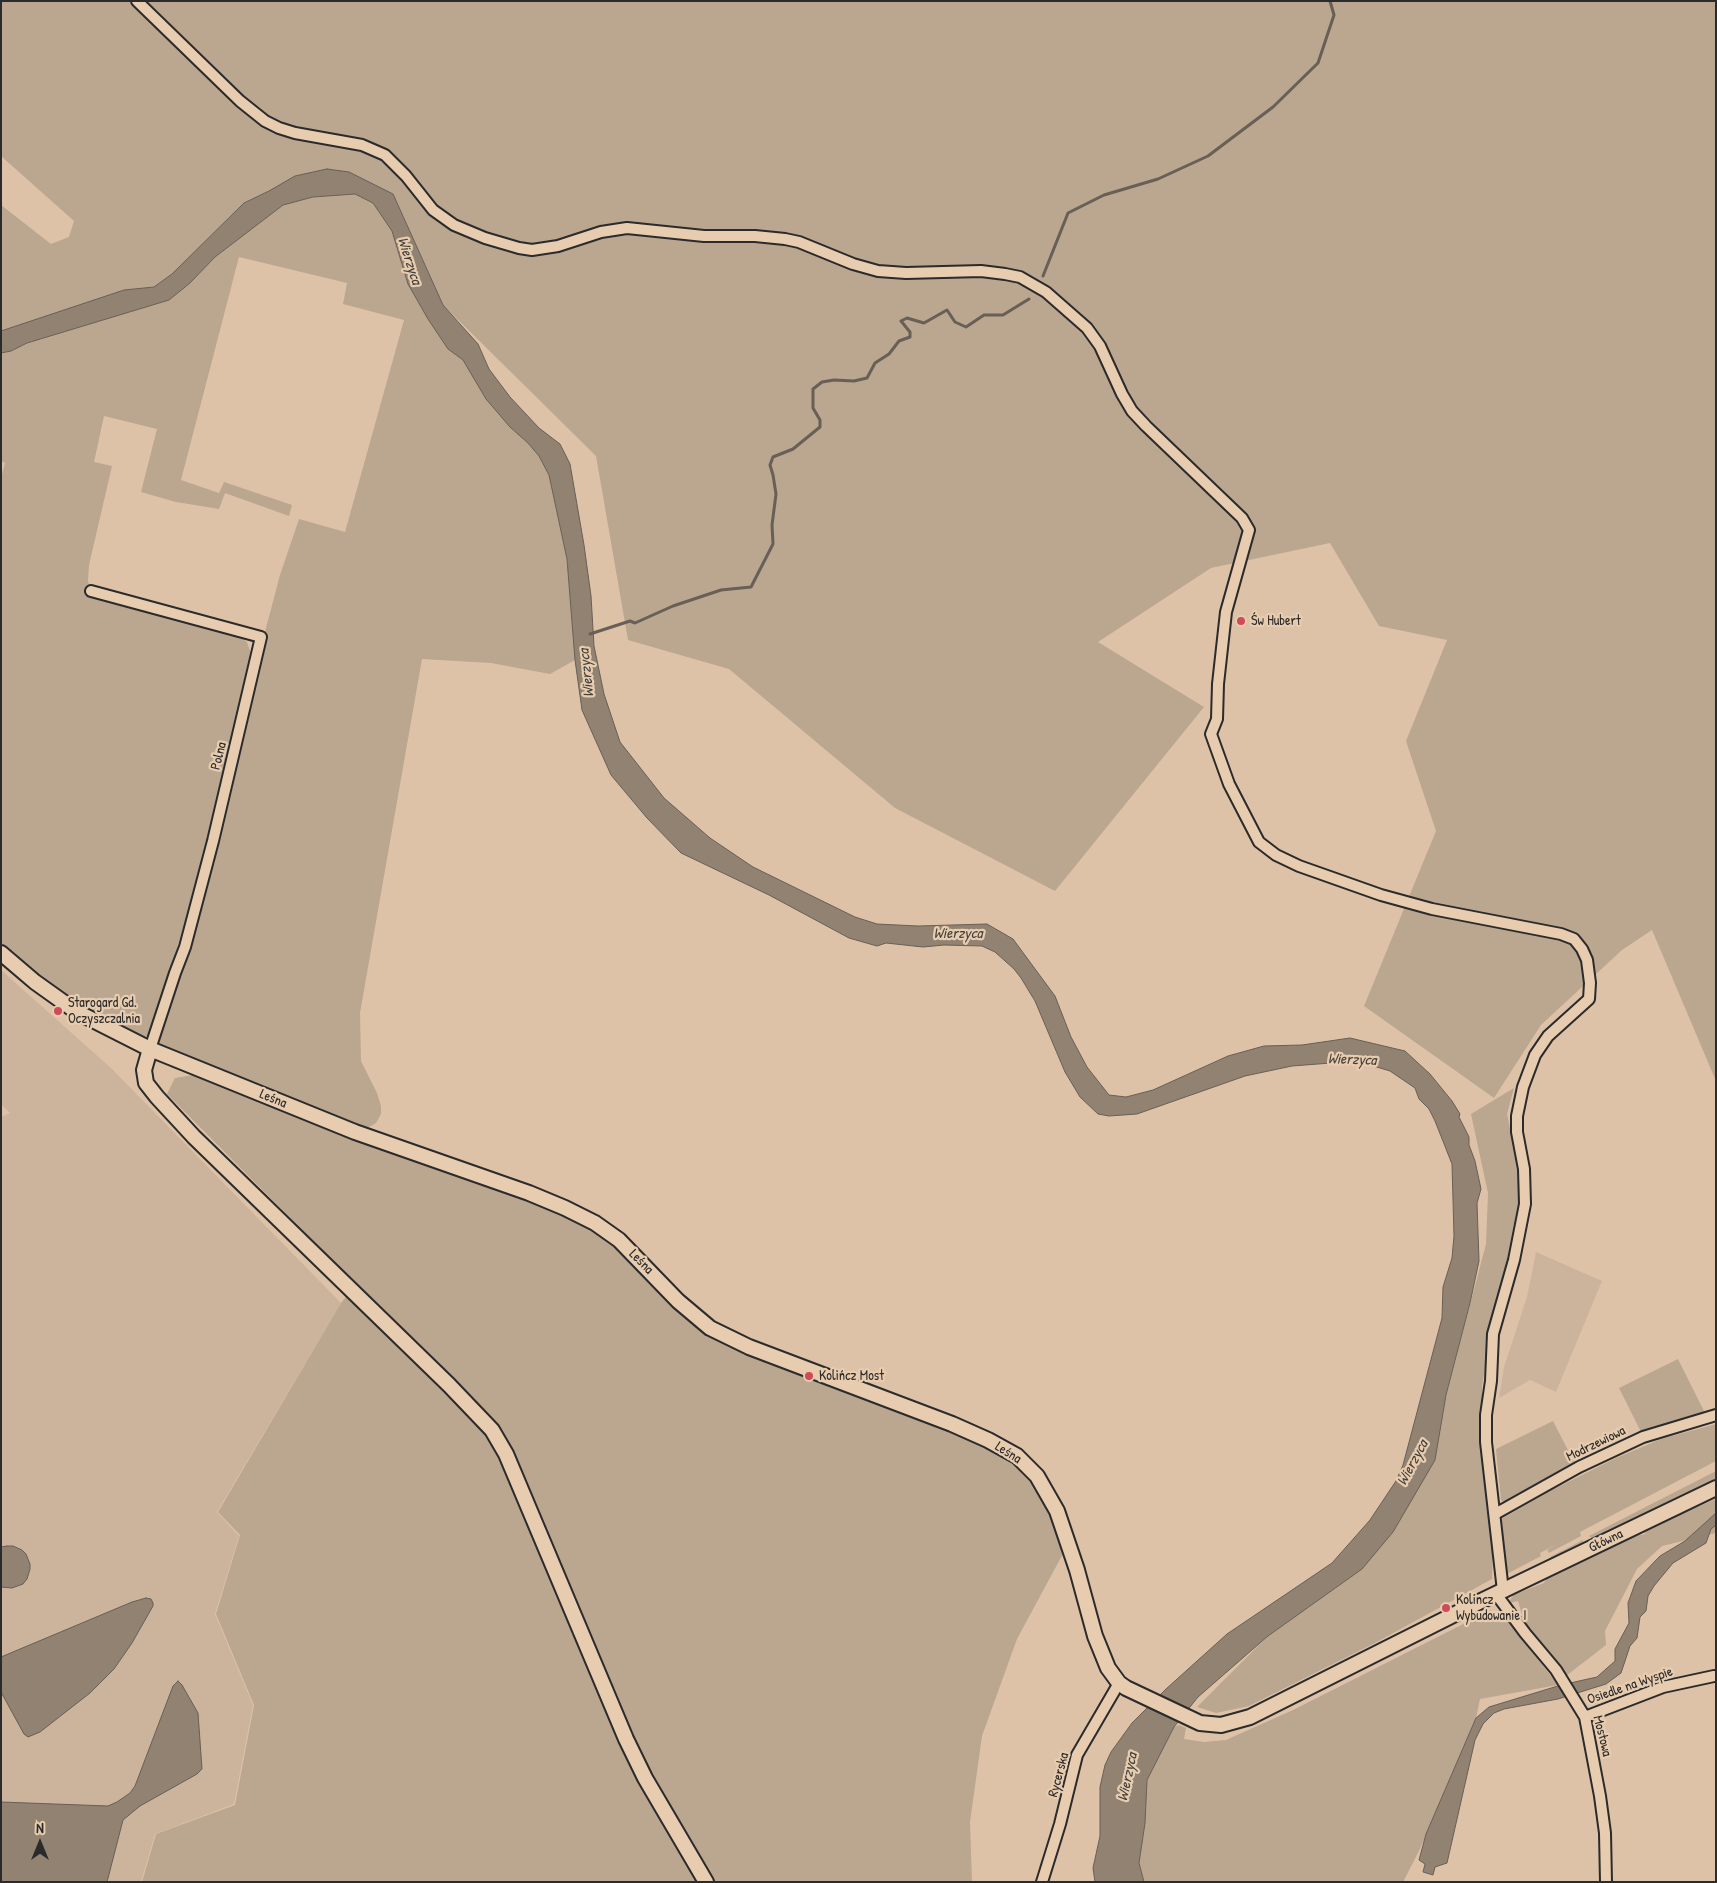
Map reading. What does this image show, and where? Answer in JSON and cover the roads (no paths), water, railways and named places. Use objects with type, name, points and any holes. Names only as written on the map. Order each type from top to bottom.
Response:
[{"type":"street","points":[[137,1],[240,101],[265,121],[294,133],[362,145],[385,155],[406,176],[432,210],[454,225],[485,238],[532,250],[627,228],[704,236],[755,236],[785,239],[799,242],[865,268],[878,271],[899,273],[981,272],[1020,277],[1046,292],[1087,328],[1100,346],[1132,411],[1242,518],[1249,530],[1226,612],[1218,684],[1217,719],[1211,734],[1229,784],[1259,842],[1276,854],[1299,866],[1381,895],[1432,910],[1561,934],[1574,939],[1582,949],[1587,960],[1590,983],[1589,999],[1553,1032],[1534,1055],[1523,1086],[1517,1116],[1517,1132],[1524,1169],[1525,1204],[1514,1260],[1493,1334],[1491,1381],[1486,1415],[1486,1442],[1495,1514],[1500,1593]]},
{"type":"street","name":"Polna","points":[[92,590],[261,637],[213,841],[185,946],[150,1049]]},
{"type":"street","name":"Leśna","points":[[1,953],[35,982],[77,1012],[150,1049],[355,1132],[529,1193],[565,1208],[595,1223],[619,1240],[678,1301],[710,1328],[749,1346],[952,1424],[988,1440],[1017,1456],[1037,1476],[1057,1511],[1077,1570],[1095,1636],[1108,1668],[1119,1683],[1148,1700],[1186,1716]]},
{"type":"street","points":[[150,1049],[144,1070],[146,1083],[156,1098],[449,1385],[492,1430],[506,1454],[626,1739],[654,1793],[706,1882]]},
{"type":"street","name":"Modrzewiowa","points":[[1495,1514],[1578,1467],[1643,1437],[1716,1415]]},
{"type":"street","name":"Główna","points":[[1186,1716],[1200,1723],[1222,1725],[1250,1717],[1716,1488]]},
{"type":"street","name":"Mostowa","points":[[1500,1593],[1525,1633],[1556,1670],[1584,1717],[1600,1796],[1605,1833],[1606,1882]]},
{"type":"street","name":"Osiedle na Wyspie","points":[[1584,1717],[1663,1687],[1715,1675]]},
{"type":"street","name":"Rycerska","points":[[1042,1882],[1058,1832],[1078,1755],[1119,1683]]},
{"type":"water","name":"Wierzyca","points":[[327,169],[349,172],[393,194],[443,305],[478,344],[489,369],[510,397],[539,428],[560,444],[570,464],[584,545],[591,596],[594,646],[604,694],[620,742],[664,798],[710,838],[753,867],[855,917],[877,924],[918,926],[987,924],[1013,939],[1055,996],[1071,1037],[1087,1067],[1109,1095],[1126,1097],[1153,1090],[1228,1056],[1264,1046],[1302,1045],[1350,1038],[1405,1051],[1430,1074],[1460,1114],[1459,1117],[1469,1137],[1469,1145],[1475,1161],[1481,1189],[1477,1203],[1479,1261],[1446,1395],[1435,1460],[1393,1532],[1362,1569],[1268,1636],[1198,1697],[1174,1727],[1147,1780],[1145,1823],[1139,1863],[1144,1882],[1095,1882],[1093,1868],[1100,1836],[1100,1787],[1105,1765],[1111,1752],[1132,1723],[1166,1689],[1227,1634],[1332,1563],[1370,1520],[1396,1481],[1403,1465],[1442,1318],[1443,1287],[1452,1258],[1454,1236],[1452,1164],[1435,1121],[1429,1109],[1419,1099],[1415,1088],[1390,1071],[1357,1061],[1292,1066],[1245,1076],[1137,1114],[1109,1116],[1098,1114],[1080,1097],[1065,1072],[1035,1001],[1021,978],[995,952],[982,946],[944,945],[923,947],[886,943],[877,946],[849,938],[769,895],[681,853],[647,818],[611,775],[582,710],[575,660],[567,559],[549,475],[539,456],[486,399],[463,360],[448,349],[428,319],[408,284],[392,231],[373,203],[355,194],[313,197],[283,205],[215,257],[190,283],[169,300],[27,343],[11,351],[1,353],[1,331],[124,290],[154,287],[172,274],[244,203],[295,176]]},
{"type":"water","points":[[1716,1513],[1716,1525],[1711,1529],[1706,1543],[1673,1563],[1648,1596],[1646,1611],[1640,1617],[1637,1638],[1630,1646],[1621,1673],[1606,1684],[1558,1699],[1504,1709],[1494,1713],[1483,1724],[1475,1740],[1447,1863],[1435,1867],[1433,1875],[1423,1872],[1425,1864],[1419,1860],[1426,1834],[1476,1718],[1489,1707],[1561,1685],[1597,1677],[1615,1661],[1615,1649],[1629,1623],[1628,1603],[1636,1581],[1660,1556],[1685,1541]]},
{"type":"water","points":[[13,1546],[22,1550],[30,1564],[27,1579],[23,1584],[12,1588],[1,1587],[1,1547]]},
{"type":"water","points":[[146,1598],[151,1599],[153,1606],[132,1643],[114,1669],[90,1693],[40,1732],[28,1737],[24,1734],[1,1692],[1,1657],[132,1602]]},
{"type":"water","points":[[178,1681],[198,1713],[202,1769],[197,1774],[140,1806],[123,1820],[107,1882],[1,1882],[1,1802],[108,1806],[117,1802],[130,1793],[135,1786],[173,1686]]},
{"type":"waterway","points":[[1043,276],[1068,213],[1104,195],[1158,179],[1208,156],[1273,107],[1318,63],[1334,15],[1330,1]]},
{"type":"waterway","points":[[590,634],[630,621],[635,623],[673,606],[721,590],[751,587],[773,544],[772,525],[776,494],[770,465],[773,457],[793,449],[820,427],[820,420],[813,408],[813,389],[822,382],[834,380],[854,381],[867,378],[875,363],[889,354],[899,341],[910,337],[910,332],[901,321],[907,318],[924,323],[947,310],[955,322],[966,327],[984,315],[1003,315],[1029,299]]},
{"type":"place","name":"Św Hubert","points":[[1241,621]]},
{"type":"place","name":"Starogard Gd. Oczyszczalnia","points":[[58,1011]]},
{"type":"place","name":"Kolińcz Most","points":[[809,1376]]},
{"type":"place","name":"Kolincz Wybudowanie I","points":[[1446,1608]]}]
